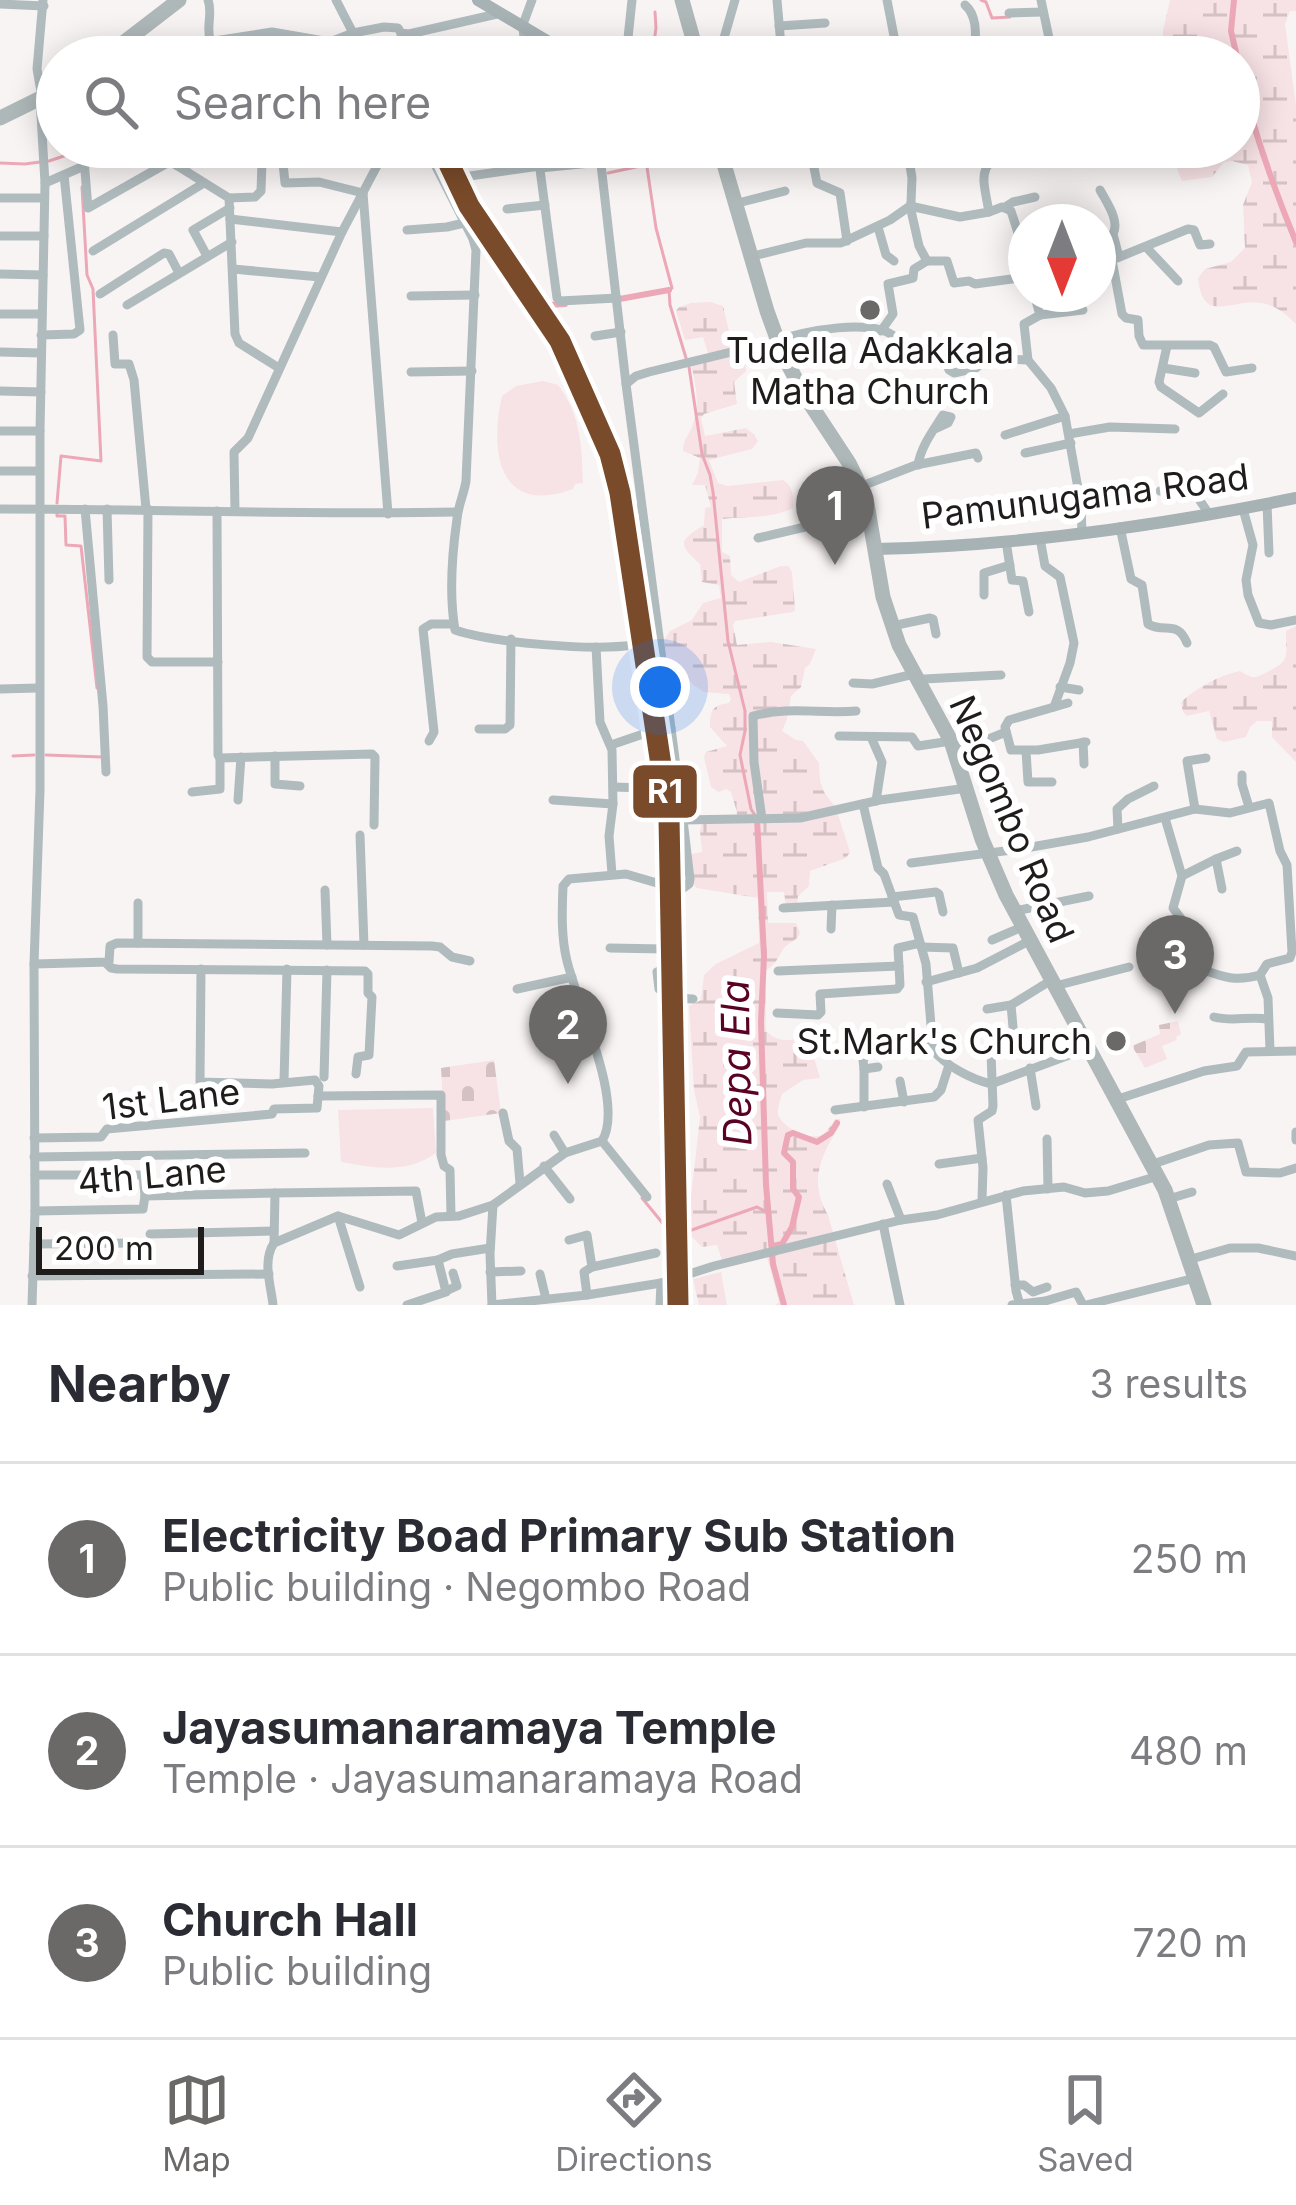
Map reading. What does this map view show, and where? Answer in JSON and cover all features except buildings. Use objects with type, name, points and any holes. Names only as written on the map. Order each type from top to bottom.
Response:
[{"type":"highway","points":[[132,36],[179,0]]},
{"type":"highway","points":[[678,0],[688,36]]},
{"type":"highway","points":[[0,118],[36,100]]},
{"type":"highway","name":"Negombo Road","points":[[729,168],[780,340],[806,396],[866,498],[895,625],[956,748],[990,852]]},
{"type":"highway","name":"Negombo Road","points":[[730,168],[780,340],[872,496],[878,549]]},
{"type":"highway","name":"Negombo Road","points":[[956,748],[990,852],[1024,926],[1174,1197],[1207,1305]]},
{"type":"highway","name":"Negombo Road","points":[[1024,926],[1055,983]]},
{"type":"highway","name":"Negombo Road","points":[[1159,1171],[1207,1305]]},
{"type":"main road","points":[[478,0],[537,36]]},
{"type":"main road","name":"Pamunugama Road","points":[[878,549],[1082,533],[1296,498]]},
{"type":"street","points":[[208,0],[210,36]]},
{"type":"street","points":[[336,0],[353,33]]},
{"type":"street","points":[[523,36],[532,0]]},
{"type":"street","points":[[628,36],[632,0]]},
{"type":"street","points":[[725,36],[735,0]]},
{"type":"street","points":[[777,0],[780,36]]},
{"type":"street","points":[[886,0],[894,36]]},
{"type":"street","points":[[0,4],[43,3],[40,36]]},
{"type":"street","points":[[965,5],[973,12],[975,36]]},
{"type":"street","points":[[1009,13],[1042,6],[1048,36]]},
{"type":"street","points":[[401,33],[497,14]]},
{"type":"street","points":[[779,26],[825,23]]},
{"type":"street","points":[[345,36],[384,27],[398,28],[401,36]]},
{"type":"street","points":[[243,36],[272,32],[295,36]]},
{"type":"street","points":[[32,1305],[45,168]]},
{"type":"street","points":[[45,184],[80,168]]},
{"type":"street","points":[[84,168],[88,208],[165,168]]},
{"type":"street","points":[[180,168],[230,208],[342,232]]},
{"type":"street","points":[[208,256],[193,230],[255,197],[261,191],[262,168]]},
{"type":"street","points":[[284,168],[285,183],[319,182],[363,193]]},
{"type":"street","points":[[235,511],[234,452],[248,438],[320,277],[377,168]]},
{"type":"street","points":[[436,168],[476,244],[466,481],[457,512],[455,630],[596,647],[633,645],[636,640],[616,515],[642,509]]},
{"type":"street","points":[[470,176],[532,168]]},
{"type":"street","points":[[540,168],[557,298],[617,298]]},
{"type":"street","points":[[150,1234],[274,1237],[338,1216],[399,1235],[436,1217],[493,1205],[565,1153],[602,1141],[608,1128],[601,1072],[566,960],[563,886],[569,879],[612,874],[674,889],[686,888],[690,879],[602,168]]},
{"type":"street","points":[[814,168],[817,184],[840,193],[847,241]]},
{"type":"street","points":[[910,168],[910,206],[927,261]]},
{"type":"street","points":[[984,168],[989,212]]},
{"type":"street","points":[[41,334],[80,330],[64,175]]},
{"type":"street","points":[[93,251],[204,183]]},
{"type":"street","points":[[1100,190],[1107,204]]},
{"type":"street","points":[[742,202],[785,191]]},
{"type":"street","points":[[363,193],[388,514]]},
{"type":"street","points":[[757,254],[806,243],[847,241],[910,206],[960,217],[1035,197]]},
{"type":"street","points":[[0,198],[44,198]]},
{"type":"street","points":[[507,209],[545,205]]},
{"type":"street","points":[[230,208],[236,339],[280,368]]},
{"type":"street","points":[[407,230],[464,223]]},
{"type":"street","points":[[878,227],[886,255],[894,261]]},
{"type":"street","points":[[1210,244],[1200,245],[1194,230],[1188,229],[1116,258],[1124,317],[1138,320],[1143,345],[1207,344],[1214,347],[1226,372],[1252,368]]},
{"type":"street","points":[[0,236],[44,236]]},
{"type":"street","points":[[127,304],[232,242]]},
{"type":"street","points":[[1146,247],[1178,281]]},
{"type":"street","points":[[100,294],[164,253],[179,274]]},
{"type":"street","points":[[881,331],[893,314],[888,284],[913,278],[914,269],[927,261],[947,261],[954,283],[1008,280]]},
{"type":"street","points":[[233,268],[320,277]]},
{"type":"street","points":[[0,274],[43,275]]},
{"type":"street","points":[[411,296],[475,295]]},
{"type":"street","points":[[1065,312],[1040,315],[1024,324],[1028,360],[1051,388],[1065,416],[1082,533]]},
{"type":"street","points":[[0,314],[42,314]]},
{"type":"street","points":[[626,384],[636,376],[794,334],[847,328],[881,331],[896,339],[904,356],[938,350],[952,373],[976,368],[989,358],[1028,360]]},
{"type":"street","points":[[595,336],[621,332]]},
{"type":"street","points":[[113,335],[115,364],[129,364],[134,380],[147,509],[147,657],[152,662],[218,662]]},
{"type":"street","points":[[1167,346],[1161,387],[1197,413],[1223,394]]},
{"type":"street","points":[[0,352],[41,353]]},
{"type":"street","points":[[1163,368],[1195,373]]},
{"type":"street","points":[[411,372],[472,371]]},
{"type":"street","points":[[0,391],[40,392]]},
{"type":"street","points":[[1005,435],[1065,416]]},
{"type":"street","points":[[1025,453],[1110,427],[1174,429]]},
{"type":"street","points":[[918,465],[934,429]]},
{"type":"street","points":[[0,431],[40,431]]},
{"type":"street","points":[[866,484],[961,455],[976,453],[979,458]]},
{"type":"street","points":[[0,471],[39,471]]},
{"type":"street","points":[[1160,491],[1190,486],[1209,514]]},
{"type":"street","points":[[1268,504],[1269,553]]},
{"type":"street","points":[[107,508],[109,580]]},
{"type":"street","points":[[0,509],[457,512]]},
{"type":"street","points":[[85,509],[106,772]]},
{"type":"street","points":[[1243,509],[1253,545],[1248,595],[1259,623],[1296,620]]},
{"type":"street","points":[[193,792],[220,789],[218,512]]},
{"type":"street","points":[[758,538],[870,519]]},
{"type":"street","points":[[1120,527],[1130,579],[1142,585],[1148,624],[1180,631],[1187,643]]},
{"type":"street","points":[[1040,538],[1046,566],[1060,577],[1075,643],[1054,707]]},
{"type":"street","points":[[1006,541],[1012,580],[1023,581],[1029,612]]},
{"type":"street","points":[[984,595],[984,573],[1010,565]]},
{"type":"street","points":[[895,625],[931,618],[936,634]]},
{"type":"street","points":[[428,741],[434,732],[423,629],[431,624],[453,624]]},
{"type":"street","points":[[479,729],[509,725],[511,639]]},
{"type":"street","points":[[596,647],[600,722],[611,745],[612,874]]},
{"type":"street","points":[[853,683],[1001,675]]},
{"type":"street","points":[[1060,687],[1079,690]]},
{"type":"street","points":[[0,689],[38,688]]},
{"type":"street","points":[[1068,703],[1009,720],[1006,732],[1012,751],[1085,742],[1084,764]]},
{"type":"street","points":[[758,819],[753,716],[806,709],[856,711]]},
{"type":"street","points":[[611,745],[671,728]]},
{"type":"street","points":[[839,736],[912,737],[918,746],[956,748],[1006,732]]},
{"type":"street","points":[[872,737],[882,762],[876,801]]},
{"type":"street","points":[[1184,743],[1195,809]]},
{"type":"street","points":[[1026,751],[1028,781],[1052,782]]},
{"type":"street","points":[[220,758],[372,754],[374,825]]},
{"type":"street","points":[[275,756],[276,785],[300,786]]},
{"type":"street","points":[[238,800],[241,757]]},
{"type":"street","points":[[1187,761],[1207,758]]},
{"type":"street","points":[[1242,775],[1249,807]]},
{"type":"street","points":[[1118,829],[1117,809],[1154,786]]},
{"type":"street","points":[[613,787],[646,788]]},
{"type":"street","points":[[683,820],[815,816],[876,801],[967,788]]},
{"type":"street","points":[[553,800],[613,804]]},
{"type":"street","points":[[911,863],[1088,838],[1195,809],[1231,813],[1269,803],[1280,851],[1290,859],[1292,952],[1290,958],[1267,964],[1260,976]]},
{"type":"street","points":[[863,804],[878,868],[898,915],[913,917],[926,964],[937,1056],[992,1084],[1089,1048]]},
{"type":"street","points":[[1165,818],[1182,876],[1173,908],[1186,926],[1193,966],[1226,979],[1260,976]]},
{"type":"street","points":[[360,836],[364,945]]},
{"type":"street","points":[[1182,876],[1237,851]]},
{"type":"street","points":[[1216,859],[1222,889]]},
{"type":"street","points":[[660,884],[664,968],[657,971],[663,991]]},
{"type":"street","points":[[674,889],[663,991],[681,1305]]},
{"type":"street","points":[[326,890],[327,945]]},
{"type":"street","points":[[783,908],[936,892],[943,912]]},
{"type":"street","points":[[992,940],[1088,896]]},
{"type":"street","points":[[138,903],[138,943]]},
{"type":"street","points":[[831,929],[832,905]]},
{"type":"street","points":[[926,982],[977,968],[1024,926]]},
{"type":"street","points":[[106,963],[110,946],[117,943],[440,947],[452,957],[470,961]]},
{"type":"street","points":[[610,948],[664,949]]},
{"type":"street","points":[[777,1013],[818,1015],[820,994],[897,989],[898,948],[953,948],[959,973]]},
{"type":"street","points":[[877,950],[877,967]]},
{"type":"street","points":[[34,964],[365,971],[372,997],[369,1055],[358,1057],[356,1075]]},
{"type":"street","points":[[778,971],[899,966]]},
{"type":"street","points":[[987,1009],[1011,1005],[1055,983],[1130,967]]},
{"type":"street","points":[[201,969],[200,1082],[315,1080],[318,1096],[441,1095],[441,1155],[450,1170],[452,1216]]},
{"type":"street","points":[[284,1081],[287,970]]},
{"type":"street","points":[[324,1077],[327,970]]},
{"type":"street","points":[[1260,976],[1268,998],[1270,1051]]},
{"type":"street","points":[[517,989],[572,977]]},
{"type":"street","points":[[663,991],[693,999]]},
{"type":"street","points":[[982,1200],[978,1120],[992,1111],[991,1053],[1015,1033],[1011,1005]]},
{"type":"street","points":[[1214,1017],[1231,1022],[1267,1019]]},
{"type":"street","points":[[864,1108],[863,1060],[867,1055],[932,1043]]},
{"type":"street","points":[[1118,1099],[1204,1070],[1238,1066],[1246,1052],[1296,1051]]},
{"type":"street","points":[[836,1110],[934,1097],[949,1065]]},
{"type":"street","points":[[864,1069],[878,1067]]},
{"type":"street","points":[[1030,1068],[1036,1106]]},
{"type":"street","points":[[900,1082],[904,1102]]},
{"type":"street","name":"1st Lane","points":[[34,1138],[101,1137],[107,1129],[317,1108],[318,1096]]},
{"type":"street","points":[[503,1113],[509,1141],[517,1149],[520,1183]]},
{"type":"street","points":[[554,1136],[565,1153]]},
{"type":"street","points":[[1047,1138],[1048,1190]]},
{"type":"street","points":[[602,1141],[647,1197]]},
{"type":"street","points":[[493,1205],[492,1305],[661,1283],[1006,1195],[1072,1188],[1085,1193],[1108,1191],[1209,1145],[1238,1143],[1246,1172],[1280,1173],[1296,1168]]},
{"type":"street","points":[[34,1157],[305,1154]]},
{"type":"street","points":[[939,1164],[982,1158]]},
{"type":"street","points":[[544,1166],[570,1199]]},
{"type":"street","points":[[35,1174],[141,1175],[145,1196]]},
{"type":"street","points":[[887,1184],[901,1220]]},
{"type":"street","name":"4th Lane","points":[[35,1211],[142,1210],[145,1196],[416,1191],[422,1223]]},
{"type":"street","points":[[1174,1197],[1192,1192]]},
{"type":"street","points":[[273,1305],[269,1249],[274,1237],[274,1193]]},
{"type":"street","points":[[1006,1195],[1017,1304],[1076,1292],[1084,1305],[1195,1279]]},
{"type":"street","points":[[338,1216],[360,1287]]},
{"type":"street","points":[[883,1224],[900,1305]]},
{"type":"street","points":[[302,1230],[304,1247]]},
{"type":"street","points":[[569,1240],[593,1233],[592,1267]]},
{"type":"street","points":[[34,1244],[135,1243]]},
{"type":"street","points":[[397,1266],[490,1248]]},
{"type":"street","points":[[1195,1258],[1229,1248],[1296,1256]]},
{"type":"street","points":[[587,1295],[584,1271],[656,1253]]},
{"type":"street","points":[[438,1260],[448,1294]]},
{"type":"street","points":[[490,1272],[521,1271]]},
{"type":"street","points":[[32,1276],[269,1274]]},
{"type":"street","points":[[407,1305],[448,1294],[457,1286],[453,1274]]},
{"type":"street","points":[[540,1274],[546,1299]]},
{"type":"street","points":[[660,1305],[661,1283]]},
{"type":"street","points":[[1015,1285],[1033,1292],[1047,1287]]},
{"type":"street","points":[[612,1291],[615,1305]]},
{"type":"green space","points":[[1170,0],[1296,0],[1296,11],[1290,11],[1285,24],[1296,106],[1296,324],[1266,304],[1212,306],[1201,293],[1198,278],[1205,269],[1231,262],[1245,248],[1243,205],[1252,182],[1249,168],[1260,168],[1260,36],[1163,36]]},
{"type":"green space","points":[[1177,168],[1219,168],[1212,177],[1182,181]]},
{"type":"green space","points":[[691,303],[723,306],[733,348],[745,352],[746,371],[734,382],[737,404],[701,418],[705,436],[746,428],[758,441],[752,449],[709,460],[718,483],[783,480],[793,496],[793,508],[785,512],[722,519],[722,552],[730,556],[731,575],[739,582],[781,566],[792,572],[795,610],[735,621],[737,645],[771,642],[816,649],[801,687],[791,696],[782,731],[803,741],[819,763],[820,781],[836,808],[850,852],[846,858],[810,871],[809,886],[798,896],[797,905],[786,906],[784,892],[767,892],[768,923],[796,923],[800,933],[765,971],[766,1031],[781,1039],[808,1037],[820,1078],[803,1080],[782,1094],[778,1112],[784,1124],[817,1136],[840,1119],[818,1179],[854,1305],[775,1305],[779,1302],[765,1250],[722,1260],[717,1245],[702,1247],[687,1232],[700,1117],[689,1006],[701,1000],[704,975],[716,964],[759,943],[758,898],[693,884],[691,854],[702,852],[702,822],[736,820],[731,792],[711,787],[704,757],[706,752],[727,746],[710,721],[713,710],[731,699],[729,694],[704,692],[695,686],[667,661],[664,640],[670,631],[692,620],[703,603],[721,598],[719,585],[702,582],[700,564],[684,543],[704,525],[705,508],[711,507],[705,485],[692,485],[700,458],[683,451],[696,409],[691,365],[710,359],[703,337],[685,340],[676,311]]},
{"type":"green space","points":[[543,381],[558,385],[571,408],[583,470],[583,483],[548,495],[529,494],[515,486],[499,458],[497,438],[502,396],[516,386]]},
{"type":"green space","points":[[1296,626],[1296,762],[1272,737],[1272,721],[1257,721],[1246,737],[1224,742],[1217,739],[1209,711],[1187,716],[1183,712],[1181,702],[1216,679],[1240,671],[1256,677],[1280,664],[1285,657],[1286,631]]},
{"type":"green space","points":[[1178,1021],[1181,1034],[1162,1046],[1167,1059],[1145,1068],[1132,1046],[1160,1034],[1159,1025]]},
{"type":"green space","points":[[494,1060],[501,1113],[444,1121],[441,1068]]},
{"type":"green space","points":[[433,1108],[436,1153],[425,1160],[390,1168],[341,1162],[338,1110]]},
{"type":"green space","points":[[721,1272],[727,1305],[699,1305],[693,1279]]},
{"type":"waterway","points":[[981,0],[992,18],[1010,17]]},
{"type":"waterway","points":[[1232,36],[1234,0]]},
{"type":"waterway","points":[[655,12],[655,36]]},
{"type":"waterway","points":[[1260,144],[1296,242]]},
{"type":"waterway","points":[[0,163],[36,163]]},
{"type":"waterway","points":[[608,173],[631,168]]},
{"type":"waterway","points":[[647,168],[672,288],[670,305],[686,358]]},
{"type":"waterway","points":[[57,503],[61,456],[101,461],[93,289],[87,275],[82,187]]},
{"type":"waterway","points":[[614,300],[669,290]]},
{"type":"waterway","points":[[549,305],[565,304]]},
{"type":"waterway","points":[[689,367],[702,454],[713,492],[728,641],[745,711],[740,755],[756,817]]},
{"type":"waterway","points":[[57,513],[65,516],[66,545],[81,546],[97,688]]},
{"type":"waterway","points":[[13,756],[34,755]]},
{"type":"waterway","points":[[46,755],[102,757]]},
{"type":"waterway","name":"Depa Ela","points":[[757,818],[764,956],[766,1185],[773,1264],[784,1305]]},
{"type":"waterway","points":[[773,1246],[782,1244],[792,1227],[799,1197],[793,1189],[793,1162],[784,1153],[788,1135],[817,1142],[837,1123]]},
{"type":"waterway","points":[[642,1198],[669,1231]]},
{"type":"waterway","points":[[686,1232],[757,1207],[768,1213]]},
{"type":"transit line","name":"R1","points":[[451,168],[469,206],[560,341],[610,454],[620,493],[669,818],[678,1305]]},
{"type":"place","name":"Tudella Adakkala Matha Church","points":[[870,310]]},
{"type":"place","name":"Electricity Boad Primary Sub Station","points":[[835,565]]},
{"type":"place","name":"Church Hall","points":[[1175,1014]]},
{"type":"place","name":"St.Mark's Church","points":[[1116,1041]]},
{"type":"place","name":"Jayasumanaramaya Temple","points":[[568,1084]]}]
